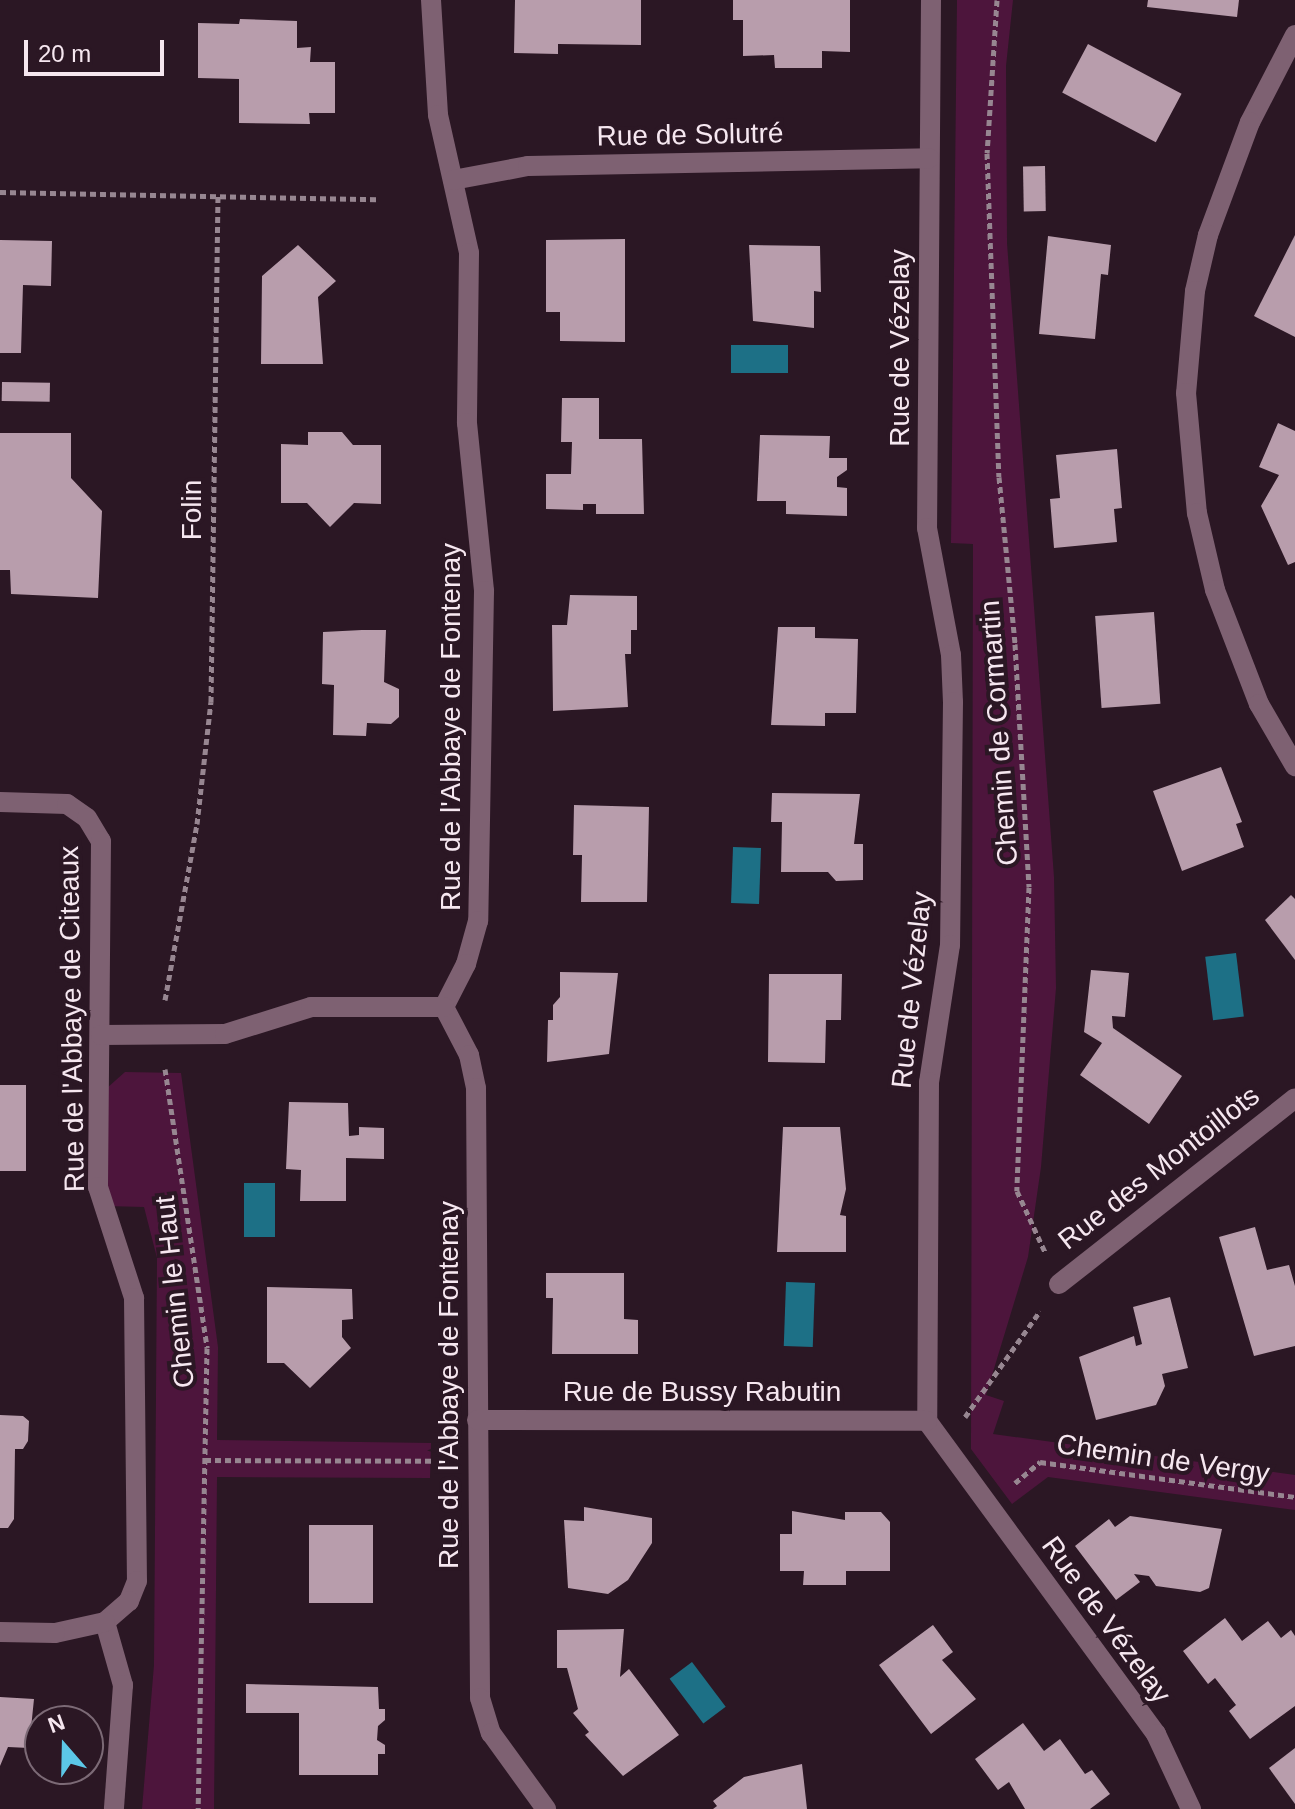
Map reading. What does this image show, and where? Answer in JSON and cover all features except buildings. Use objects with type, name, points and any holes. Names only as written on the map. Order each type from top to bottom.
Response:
[{"type":"street","name":"Rue de l'Abbaye de Fontenay","points":[[431,0],[438,115],[469,253],[467,410],[481,551],[483,668],[478,921],[466,964],[444,1007],[469,1055],[476,1088],[480,1698],[491,1733],[546,1809]]},
{"type":"street","name":"Rue de Vézelay","points":[[931,0],[928,542],[949,644],[953,702],[950,945],[929,1082],[927,1421],[1156,1734],[1191,1809]]},
{"type":"street","points":[[1295,35],[1250,122],[1208,235],[1195,291],[1186,393],[1197,513],[1215,590],[1259,704],[1295,766]]},
{"type":"street","name":"Rue de Solutré","points":[[453,180],[528,166],[929,158]]},
{"type":"street","name":"Rue de l'Abbaye de Citeaux","points":[[0,802],[67,804],[95,828],[103,855],[98,1187],[134,1298],[137,1565],[136,1591],[105,1622]]},
{"type":"street","points":[[101,1035],[159,1037],[225,1034],[311,1007],[444,1007]]},
{"type":"street","name":"Rue des Montoillots","points":[[1059,1284],[1295,1098]]},
{"type":"street","name":"Rue de Bussy Rabutin","points":[[477,1420],[927,1421]]},
{"type":"street","points":[[0,1632],[55,1633],[105,1622],[123,1685],[114,1809]]},
{"type":"path","name":"Chemin de Cormartin","points":[[997,0],[987,153],[999,477],[1015,644],[1029,887],[1017,1191],[1059,1284]]},
{"type":"path","points":[[0,192],[377,199]]},
{"type":"path","name":"Folin","points":[[197,824],[211,702],[218,195]]},
{"type":"path","name":"Chemin le Haut","points":[[197,824],[159,1037],[207,1348],[198,1809]]},
{"type":"path","points":[[927,1421],[960,1425],[1059,1284]]},
{"type":"path","points":[[205,1460],[477,1461]]},
{"type":"path","name":"Chemin de Vergy","points":[[1006,1490],[1040,1462],[1295,1497]]},
{"type":"shaded area","points":[[957,0],[1013,0],[1006,66],[1007,243],[1054,877],[1056,988],[1041,1167],[1028,1257],[986,1395],[1004,1401],[993,1434],[1295,1475],[1295,1510],[1048,1477],[1012,1504],[971,1449],[973,544],[951,543]]},
{"type":"shaded area","points":[[125,1072],[181,1073],[218,1347],[217,1440],[431,1443],[430,1478],[217,1477],[214,1809],[142,1809],[154,1665],[157,1258],[144,1207],[106,1206],[107,1088]]},
{"type":"water","points":[[731,345],[788,345],[788,373],[731,373]]},
{"type":"water","points":[[733,847],[761,848],[759,904],[731,903]]},
{"type":"water","points":[[1236,953],[1244,1017],[1213,1020],[1205,957]]},
{"type":"water","points":[[244,1183],[275,1183],[275,1237],[244,1237]]},
{"type":"water","points":[[786,1282],[815,1283],[813,1347],[784,1346]]},
{"type":"water","points":[[692,1662],[726,1707],[703,1724],[670,1679]]}]
